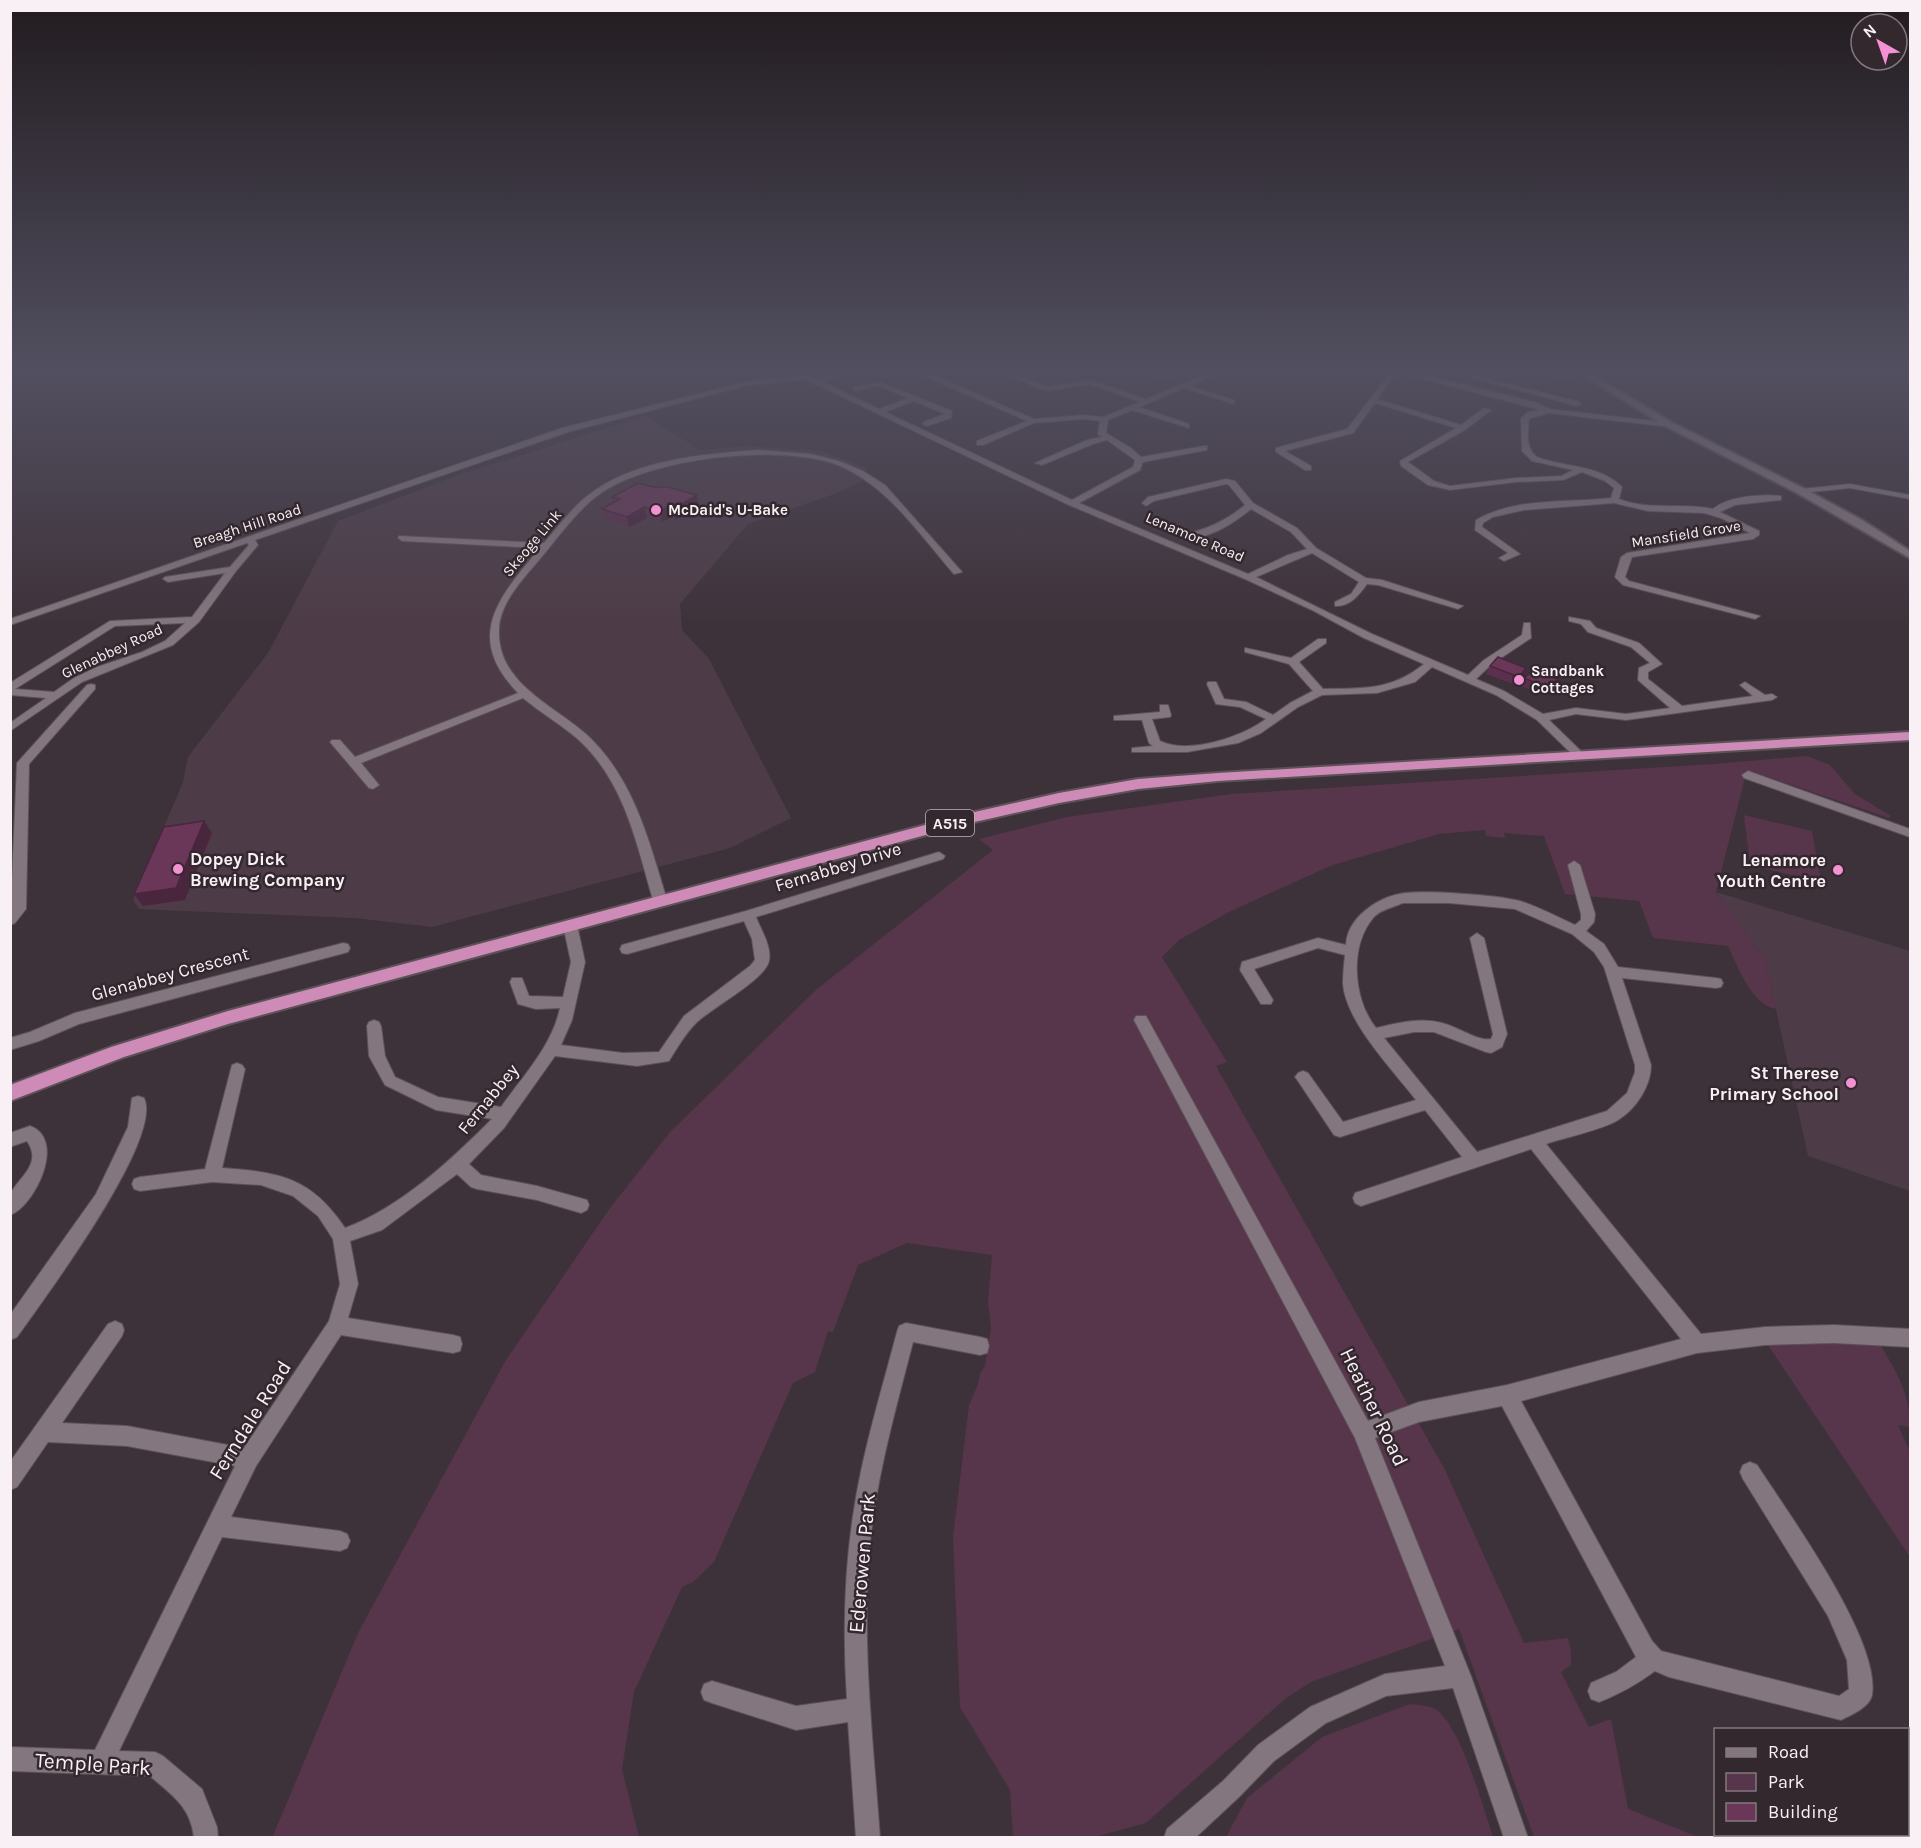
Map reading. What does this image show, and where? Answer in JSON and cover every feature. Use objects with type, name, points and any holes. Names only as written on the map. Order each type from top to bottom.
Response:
[{"type":"highway","name":"A515","points":[[10,1093],[99,1060],[199,1027],[327,989],[970,818],[1059,798],[1138,784],[1242,776],[1911,736]]},
{"type":"street","name":"Breagh Hill Road","points":[[10,622],[501,452]]},
{"type":"street","name":"Skeoge Link","points":[[660,900],[633,813],[620,788],[593,749],[524,694],[503,665],[496,645],[494,623],[507,596],[591,496],[627,477],[657,467],[695,459],[771,452]]},
{"type":"street","name":"Skeoge Link","points":[[776,452],[824,460],[855,470],[870,478],[882,487],[957,572]]},
{"type":"street","name":"Lenamore Road","points":[[963,452],[1072,503],[1248,577],[1368,636],[1500,693],[1541,718],[1581,757]]},
{"type":"street","points":[[1039,463],[1065,452]]},
{"type":"street","points":[[1131,452],[1140,460]]},
{"type":"street","points":[[1140,460],[1181,452]]},
{"type":"street","points":[[1283,452],[1308,468]]},
{"type":"street","points":[[1419,452],[1404,461],[1404,464],[1431,483],[1450,488],[1516,480],[1563,478],[1582,469]]},
{"type":"street","points":[[1527,452],[1528,455],[1547,462],[1582,469],[1610,479],[1618,486],[1615,500]]},
{"type":"street","points":[[1724,452],[1858,522],[1911,555]]},
{"type":"street","points":[[1072,503],[1129,474],[1137,468],[1140,460]]},
{"type":"street","points":[[1146,502],[1226,481],[1232,483],[1250,505],[1294,530],[1313,550],[1364,581],[1379,582],[1458,606]]},
{"type":"street","points":[[1801,491],[1850,486],[1911,497]]},
{"type":"street","name":"Mansfield Grove","points":[[1715,512],[1717,508],[1728,503],[1778,498]]},
{"type":"street","name":"Mansfield Grove","points":[[1504,558],[1515,554],[1478,528],[1479,522],[1484,518],[1508,510],[1615,500],[1643,509],[1691,509],[1715,512],[1756,533],[1750,537],[1630,555],[1626,557],[1620,577],[1626,583],[1755,616]]},
{"type":"street","points":[[1186,537],[1208,531],[1231,520],[1250,505]]},
{"type":"street","points":[[402,538],[547,546]]},
{"type":"street","name":"Glenabbey Road","points":[[10,728],[55,695],[89,674],[158,649],[196,620],[233,569],[254,545],[249,539]]},
{"type":"street","points":[[1248,577],[1291,557],[1313,550]]},
{"type":"street","points":[[168,579],[233,569]]},
{"type":"street","points":[[1338,604],[1354,596],[1364,581]]},
{"type":"street","points":[[1572,619],[1587,623],[1592,630],[1635,645],[1657,664],[1642,670],[1643,680],[1680,710]]},
{"type":"street","points":[[10,690],[113,623],[196,620]]},
{"type":"street","points":[[1470,679],[1488,662],[1527,636],[1527,625]]},
{"type":"street","points":[[1293,662],[1322,642]]},
{"type":"street","points":[[1249,650],[1293,662],[1320,692]]},
{"type":"street","points":[[1136,750],[1187,749],[1234,741],[1257,731],[1320,692],[1373,691],[1411,680],[1431,663]]},
{"type":"street","points":[[1212,684],[1220,702],[1242,704],[1274,719]]},
{"type":"street","points":[[1541,718],[1576,711],[1626,717],[1767,698],[1744,685]]},
{"type":"street","points":[[10,920],[19,909],[15,847],[23,763],[91,687]]},
{"type":"street","points":[[10,690],[55,695]]},
{"type":"street","points":[[354,762],[524,694]]},
{"type":"street","points":[[1118,718],[1166,715],[1164,707]]},
{"type":"street","points":[[1146,716],[1155,743],[1165,748]]},
{"type":"street","points":[[336,742],[373,785]]},
{"type":"street","points":[[1748,775],[1911,833]]},
{"type":"street","name":"Fernabbey Drive","points":[[627,949],[748,915],[939,856]]},
{"type":"street","points":[[1574,865],[1588,914],[1587,922],[1577,931]]},
{"type":"street","points":[[1361,1198],[1612,1116],[1633,1097],[1643,1065],[1613,972],[1599,948],[1577,931],[1517,905],[1449,898],[1401,898],[1370,912],[1353,938],[1350,985],[1364,1022],[1372,1035],[1474,1160]]},
{"type":"street","points":[[550,1050],[631,1058],[664,1057],[692,1017],[753,975],[762,961],[759,939],[748,915]]},
{"type":"street","name":"Fernabbey","points":[[341,1237],[376,1224],[458,1164],[505,1114],[550,1050],[565,1020],[578,962],[570,926]]},
{"type":"street","points":[[1372,1035],[1407,1026],[1426,1024],[1458,1034],[1480,1046],[1491,1047],[1497,1043],[1500,1034],[1477,938]]},
{"type":"street","points":[[1266,1000],[1247,970],[1247,966],[1318,943],[1352,952]]},
{"type":"street","name":"Glenabbey Crescent","points":[[10,1044],[34,1037],[75,1019],[333,947]]},
{"type":"street","points":[[1613,972],[1716,983]]},
{"type":"street","points":[[517,982],[523,1000],[536,1003],[570,1002]]},
{"type":"street","name":"Heather Road","points":[[1141,1020],[1363,1432],[1460,1676],[1516,1838]]},
{"type":"street","points":[[374,1026],[377,1056],[390,1081],[436,1103],[505,1114]]},
{"type":"street","points":[[212,1175],[237,1069]]},
{"type":"street","points":[[1303,1077],[1341,1130],[1426,1103]]},
{"type":"street","points":[[10,1331],[102,1199],[136,1127],[138,1103]]},
{"type":"street","points":[[10,1140],[30,1133],[36,1140],[40,1163],[35,1176],[10,1208]]},
{"type":"street","points":[[1533,1140],[1697,1344]]},
{"type":"street","points":[[458,1164],[477,1182],[537,1193],[581,1205]]},
{"type":"street","name":"Ferndale Road","points":[[102,1761],[249,1459],[337,1325],[349,1284],[341,1237],[324,1211],[298,1190],[261,1178],[212,1175],[140,1184]]},
{"type":"street","points":[[337,1325],[453,1344]]},
{"type":"street","points":[[10,1480],[115,1330]]},
{"type":"street","name":"Ederowen Park","points":[[868,1838],[856,1638],[860,1542],[867,1489],[906,1332],[980,1346]]},
{"type":"street","points":[[1363,1432],[1419,1412],[1507,1395],[1697,1344],[1766,1336],[1834,1334],[1911,1338]]},
{"type":"street","points":[[1507,1395],[1644,1649],[1653,1659],[1700,1674],[1841,1708],[1861,1695],[1858,1660],[1836,1608],[1750,1472]]},
{"type":"street","points":[[43,1432],[127,1436],[249,1459]]},
{"type":"street","points":[[216,1526],[340,1541]]},
{"type":"street","points":[[1599,1691],[1624,1680],[1653,1659]]},
{"type":"street","points":[[1176,1838],[1196,1822],[1266,1753],[1317,1715],[1385,1685],[1460,1676]]},
{"type":"street","points":[[712,1692],[796,1719],[860,1708]]},
{"type":"street","name":"Temple Park","points":[[10,1759],[155,1764],[194,1798],[205,1827],[206,1838]]},
{"type":"shaded area","points":[[531,452],[824,452],[867,468],[863,480],[840,492],[748,524],[680,604],[682,630],[709,659],[791,818],[730,848],[432,927],[355,918],[139,909],[133,900],[183,782],[188,757],[268,653],[338,521],[458,475]]},
{"type":"shaded area","name":"St Therese Primary School","points":[[1716,892],[1910,951],[1910,1191],[1808,1156],[1765,959]]},
{"type":"green space","points":[[1807,756],[1830,765],[1855,794],[1891,816],[1889,818],[1747,770],[1716,892],[1765,959],[1776,1009],[1767,1006],[1752,992],[1728,946],[1653,938],[1639,901],[1565,894],[1544,836],[1504,833],[1505,838],[1486,836],[1485,830],[1439,834],[1330,866],[1231,911],[1179,940],[1162,957],[1227,1062],[1216,1066],[1444,1468],[1524,1643],[1568,1638],[1571,1665],[1561,1672],[1589,1727],[1611,1719],[1628,1809],[1698,1837],[1534,1837],[1459,1629],[1311,1682],[1286,1698],[1146,1823],[1095,1837],[1013,1837],[1010,1790],[960,1707],[953,1537],[969,1405],[980,1373],[985,1366],[991,1328],[988,1302],[992,1255],[907,1243],[858,1265],[833,1332],[828,1331],[815,1372],[793,1383],[714,1562],[693,1582],[682,1587],[634,1692],[622,1769],[639,1837],[272,1838],[359,1631],[506,1360],[610,1208],[670,1132],[817,989],[993,850],[979,839],[1067,817],[1231,794]]},
{"type":"green space","points":[[1744,815],[1812,831],[1821,882],[1750,865]]},
{"type":"green space","points":[[1880,1344],[1897,1374],[1908,1404],[1910,1427],[1898,1425],[1910,1452],[1910,1557],[1768,1345]]},
{"type":"green space","points":[[1410,1704],[1433,1708],[1443,1716],[1452,1729],[1477,1787],[1493,1837],[1226,1837],[1247,1798],[1322,1737]]},
{"type":"building","points":[[638,483],[653,487],[668,487],[697,495],[673,509],[667,507],[660,512],[644,507],[627,517],[602,509],[620,499],[612,497]]},
{"type":"building","points":[[1498,657],[1526,668],[1519,677],[1490,666]]},
{"type":"building","points":[[1534,670],[1557,679],[1548,688],[1524,678]]},
{"type":"building","points":[[204,821],[176,888],[134,894],[164,827]]},
{"type":"place","name":"McDaid's U-Bake","points":[[656,510]]},
{"type":"place","name":"Sandbank Cottages","points":[[1519,680]]},
{"type":"place","name":"Dopey Dick Brewing Company","points":[[178,869]]},
{"type":"place","name":"Lenamore Youth Centre","points":[[1838,870]]},
{"type":"place","name":"St Therese Primary School","points":[[1851,1083]]}]
